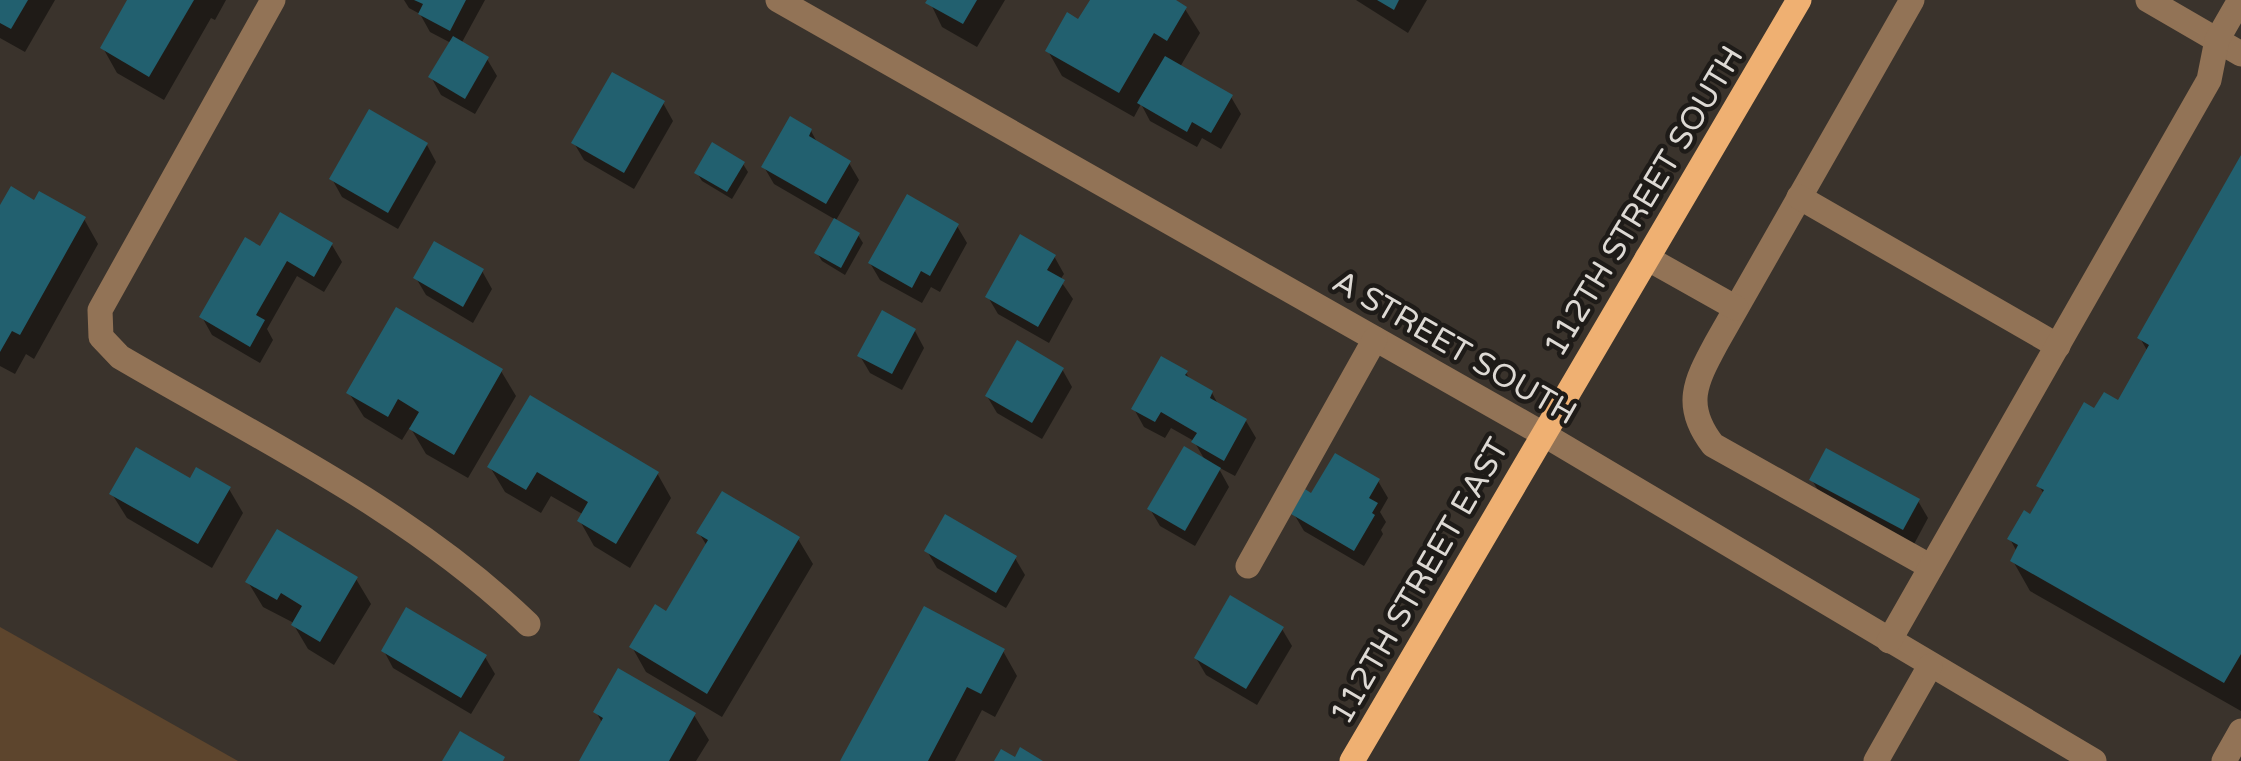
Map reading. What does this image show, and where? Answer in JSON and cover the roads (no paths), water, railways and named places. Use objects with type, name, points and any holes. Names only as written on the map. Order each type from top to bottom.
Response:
[{"type":"main road","name":"112TH STREET SOUTH","points":[[1542,434],[1799,0]]},
{"type":"main road","name":"112TH STREET EAST","points":[[1352,761],[1542,434]]},
{"type":"street","points":[[273,0],[100,310],[101,337],[107,347],[399,520],[501,598],[528,624]]},
{"type":"street","name":"A STREET SOUTH","points":[[778,0],[1542,434],[2094,761]]},
{"type":"street","points":[[1912,0],[1695,382],[1694,397],[1704,434],[1713,445],[1930,567]]},
{"type":"street","points":[[2148,0],[2241,54]]},
{"type":"street","points":[[1889,641],[2209,80],[2217,40],[2240,0]]},
{"type":"street","points":[[1799,197],[2058,346]]},
{"type":"street","points":[[1647,258],[1736,308]]},
{"type":"street","points":[[1248,566],[1375,339]]},
{"type":"street","points":[[1876,761],[1930,666]]},
{"type":"street","points":[[2224,761],[2241,731]]}]
